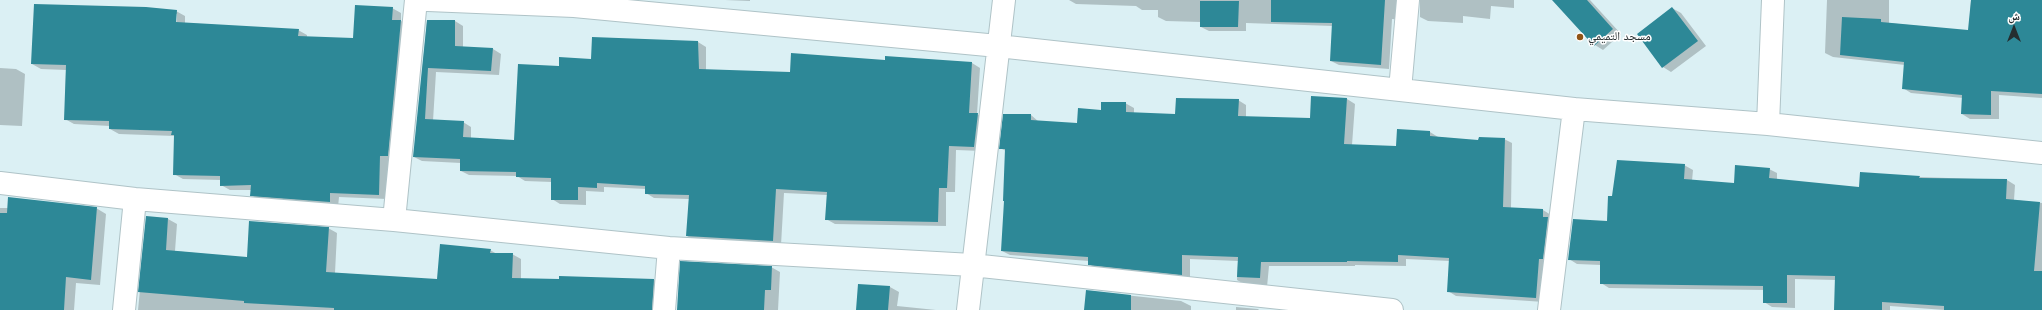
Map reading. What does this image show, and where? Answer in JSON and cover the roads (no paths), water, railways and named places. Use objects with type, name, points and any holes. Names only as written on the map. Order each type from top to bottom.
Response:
[{"type":"street","points":[[394,220],[416,0]]},
{"type":"street","points":[[428,0],[574,3],[998,46],[1574,109],[1768,124],[2042,153]]},
{"type":"street","points":[[968,310],[972,265],[1004,0]]},
{"type":"street","points":[[1400,90],[1408,0]]},
{"type":"street","points":[[1768,124],[1773,0]]},
{"type":"street","points":[[1550,310],[1574,109]]},
{"type":"street","points":[[0,183],[135,200],[394,220],[669,248],[972,265],[1290,304],[1392,310]]},
{"type":"street","points":[[124,310],[135,200]]},
{"type":"street","points":[[664,310],[669,248]]},
{"type":"place","name":"مسجد التميمي","points":[[1580,37]]}]
